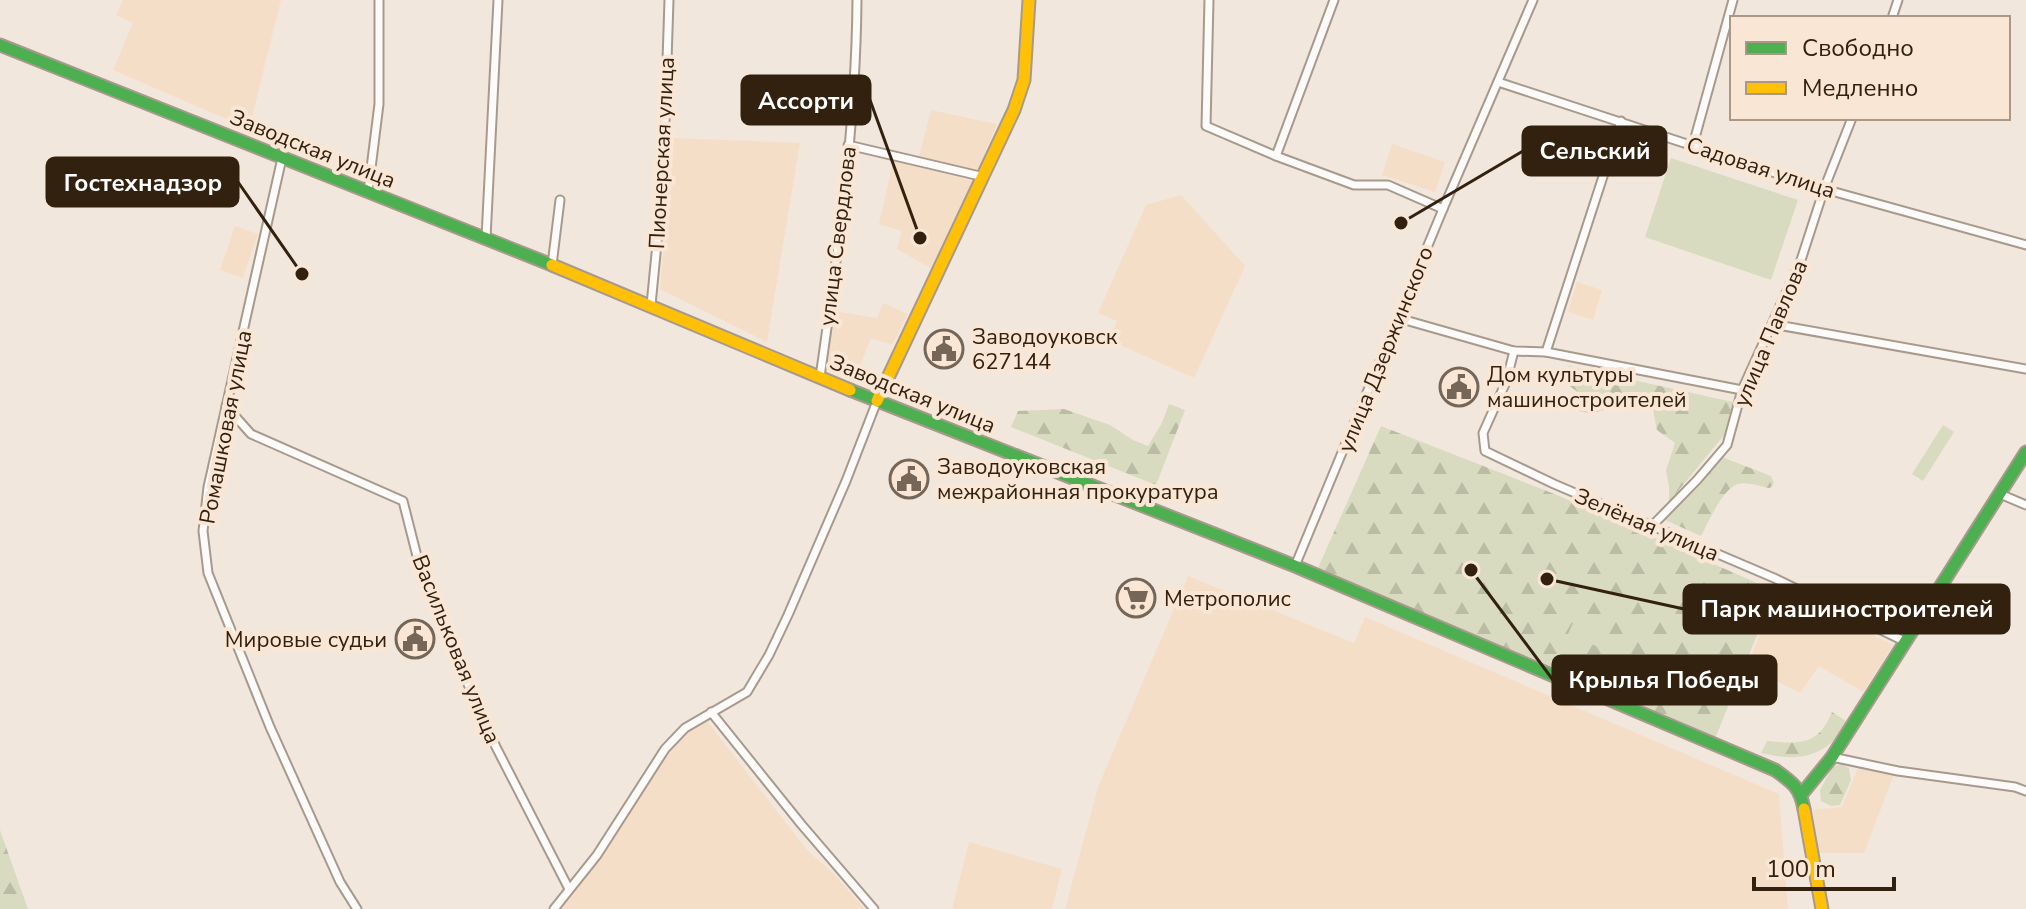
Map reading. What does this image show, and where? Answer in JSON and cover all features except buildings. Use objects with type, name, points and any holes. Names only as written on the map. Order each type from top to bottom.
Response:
[{"type":"street","points":[[368,192],[379,104],[379,0]]},
{"type":"street","points":[[486,238],[498,0]]},
{"type":"street","name":"Пионерская улица","points":[[651,305],[663,182],[669,0]]},
{"type":"street","name":"улица Свердлова","points":[[820,377],[843,215],[857,49],[857,0]]},
{"type":"street","points":[[554,909],[597,855],[665,749],[685,728],[747,692],[769,655],[846,481],[877,401],[1014,110],[1024,80],[1029,0]]},
{"type":"street","points":[[1209,0],[1206,126],[1354,185],[1388,185],[1443,209]]},
{"type":"street","points":[[1276,156],[1334,0]]},
{"type":"street","name":"улица Дзержинского","points":[[1295,566],[1533,0]]},
{"type":"street","points":[[1693,145],[1733,0]]},
{"type":"street","name":"Заводская улица","points":[[0,45],[486,238],[877,401],[1295,566],[1775,770],[1792,782],[1801,795]]},
{"type":"street","name":"Садовая улица","points":[[1498,82],[1824,189],[2026,245]]},
{"type":"street","name":"улица Павлова","points":[[1652,526],[1727,445],[1742,390],[1801,260],[1851,120]]},
{"type":"street","points":[[1546,352],[1621,121]]},
{"type":"street","points":[[848,145],[984,177]]},
{"type":"street","name":"Ромашковая улица","points":[[282,158],[208,487],[203,531],[208,573],[277,741],[340,882],[357,909]]},
{"type":"street","points":[[552,265],[560,200]]},
{"type":"street","points":[[1398,318],[1514,351],[1546,352],[1742,390]]},
{"type":"street","points":[[1772,324],[2026,369]]},
{"type":"street","name":"Зелёная улица","points":[[1514,351],[1506,382],[1483,433],[1485,451],[1554,484],[1774,578],[1906,642]]},
{"type":"street","name":"Васильковая улица","points":[[226,406],[251,434],[403,501],[420,568],[451,646],[496,747],[569,889]]},
{"type":"street","points":[[1822,909],[1801,795],[1832,757],[2026,452]]},
{"type":"street","points":[[2000,494],[2026,505]]},
{"type":"street","points":[[711,712],[874,909]]},
{"type":"street","points":[[1832,757],[2026,791]]},
{"type":"shaded area","points":[[123,0],[281,0],[249,129],[113,70],[133,23],[116,15]]},
{"type":"shaded area","points":[[931,110],[997,124],[977,172],[919,156]]},
{"type":"shaded area","points":[[674,138],[800,143],[767,342],[660,289]]},
{"type":"shaded area","points":[[1392,144],[1445,162],[1435,192],[1382,175]]},
{"type":"shaded area","points":[[893,161],[973,181],[932,269],[897,249],[902,231],[879,224]]},
{"type":"shaded area","points":[[1181,195],[1245,266],[1194,378],[1109,340],[1117,321],[1098,313],[1146,205]]},
{"type":"shaded area","points":[[235,226],[258,234],[243,278],[220,270]]},
{"type":"shaded area","points":[[1577,282],[1602,290],[1593,320],[1568,312]]},
{"type":"shaded area","points":[[883,303],[908,314],[892,345],[871,338],[857,373],[824,364],[834,311],[877,318]]},
{"type":"shaded area","points":[[1188,576],[1354,643],[1365,617],[1779,794],[1788,909],[1065,909],[1098,787]]},
{"type":"shaded area","points":[[1779,588],[1893,645],[1863,692],[1819,666],[1800,693],[1747,666]]},
{"type":"shaded area","points":[[707,721],[807,850],[833,873],[865,909],[561,909],[652,775],[689,729]]},
{"type":"shaded area","points":[[1858,768],[1894,774],[1864,853],[1816,853],[1813,810],[1842,807]]},
{"type":"shaded area","points":[[969,842],[1062,869],[1052,909],[952,909]]},
{"type":"green space","points":[[1671,158],[1798,200],[1771,280],[1645,237]]},
{"type":"green space","points":[[1569,366],[1733,402],[1725,434],[1669,502],[1666,470],[1675,443],[1657,430],[1653,410],[1616,406],[1590,414],[1579,411],[1588,400],[1558,377]]},
{"type":"green space","points":[[1169,404],[1185,410],[1156,485],[1011,427],[1018,411],[1064,409],[1110,425],[1148,446]]},
{"type":"green space","points":[[1943,425],[1954,432],[1923,481],[1912,474]]},
{"type":"green space","points":[[1381,426],[1557,495],[1775,591],[1714,741],[1318,568]]},
{"type":"green space","points":[[1722,457],[1771,476],[1774,483],[1770,488],[1746,483],[1732,487],[1716,507],[1701,536],[1665,520],[1700,485]]},
{"type":"green space","points":[[1574,621],[1604,633],[1598,647],[1568,634]]},
{"type":"green space","points":[[1832,712],[1846,721],[1823,749],[1798,757],[1761,753],[1767,741],[1789,743],[1814,737]]},
{"type":"green space","points":[[1841,764],[1849,768],[1851,780],[1840,805],[1831,806],[1821,801],[1820,790],[1833,766]]},
{"type":"green space","points":[[0,830],[28,909],[0,909]]},
{"type":"traffic: fast","points":[[0,45],[552,265]]},
{"type":"traffic: fast","points":[[850,390],[1295,566],[1775,770],[1794,786],[1804,809]]},
{"type":"traffic: fast","points":[[1801,795],[1832,757],[2026,452]]},
{"type":"traffic: slow","points":[[877,401],[1014,110],[1024,80],[1029,0]]},
{"type":"traffic: slow","points":[[552,265],[850,390]]},
{"type":"traffic: slow","points":[[1804,809],[1822,909]]},
{"type":"place","name":"Сельский","points":[[1401,223]]},
{"type":"place","name":"Ассорти","points":[[920,238]]},
{"type":"place","name":"Гостехнадзор","points":[[302,274]]},
{"type":"place","name":"Заводоуковск 627144","points":[[944,349]]},
{"type":"place","name":"Дом культуры машиностроителей","points":[[1459,387]]},
{"type":"place","name":"Заводоуковская межрайонная прокуратура","points":[[909,479]]},
{"type":"place","name":"Крылья Победы","points":[[1471,570]]},
{"type":"place","name":"Парк машиностроителей","points":[[1547,579]]},
{"type":"place","name":"Метрополис","points":[[1136,598]]},
{"type":"place","name":"Мировые судьи","points":[[415,639]]}]
